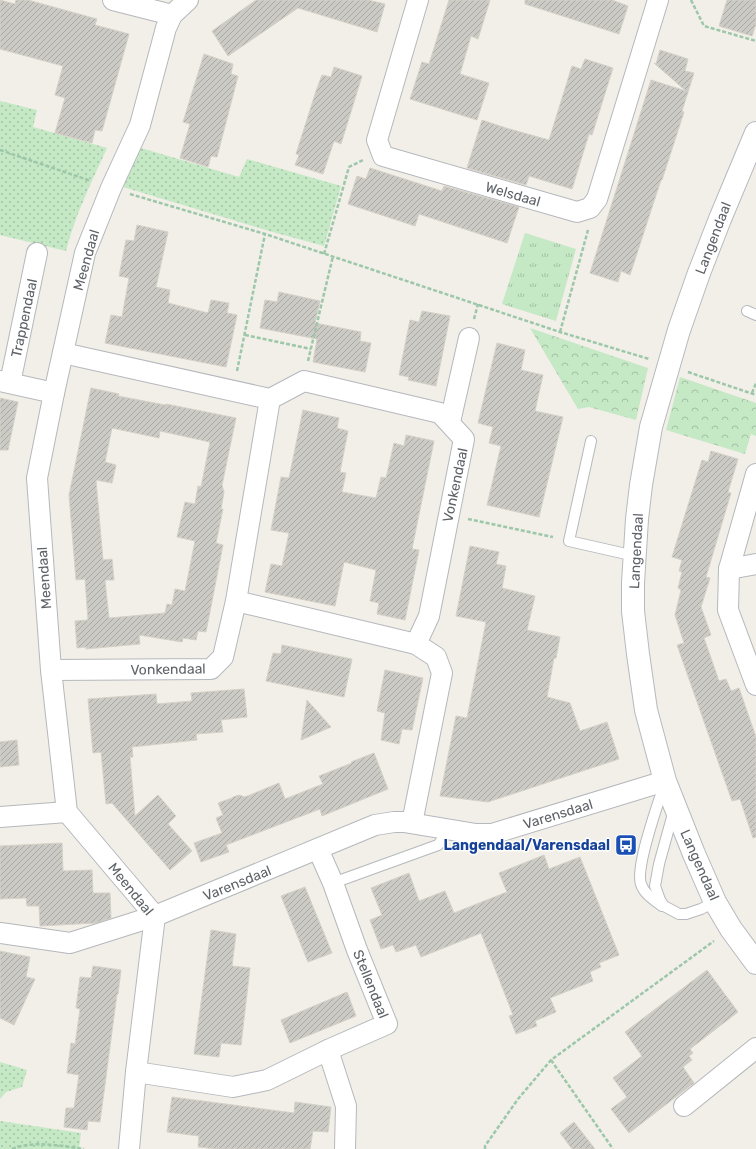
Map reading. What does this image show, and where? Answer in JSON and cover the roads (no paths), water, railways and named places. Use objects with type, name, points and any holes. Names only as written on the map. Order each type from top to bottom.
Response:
[{"type":"street","points":[[113,0],[172,15]]},
{"type":"street","name":"Meendaal","points":[[129,1149],[136,1072],[156,916],[67,812],[51,670],[37,478],[85,253],[111,188],[140,125],[166,28],[172,15],[188,0]]},
{"type":"street","name":"Welsdaal","points":[[418,0],[377,140],[383,156],[577,212],[590,208],[597,198],[658,0]]},
{"type":"street","name":"Langendaal","points":[[756,133],[699,273],[679,330],[650,434],[641,485],[634,556],[634,611],[638,654],[646,710],[665,781],[674,807],[715,902],[731,929],[756,963]]},
{"type":"street","name":"Trappendaal","points":[[37,253],[5,382],[54,393]]},
{"type":"street","points":[[450,422],[469,338]]},
{"type":"street","points":[[63,353],[270,399]]},
{"type":"street","name":"Vonkendaal","points":[[51,670],[211,669],[223,657],[236,601],[270,399],[304,381],[440,413],[450,422],[464,439],[429,616],[416,644]]},
{"type":"street","points":[[756,474],[729,569],[728,610],[756,684]]},
{"type":"street","points":[[729,569],[756,564]]},
{"type":"street","points":[[236,601],[416,644],[436,657],[442,673],[412,823]]},
{"type":"street","name":"Varensdaal","points":[[0,933],[70,943],[156,916],[375,825],[394,822],[412,823],[476,834],[492,834],[665,781]]},
{"type":"street","points":[[0,817],[67,812]]},
{"type":"street","points":[[318,849],[333,883]]},
{"type":"street","name":"Stellendaal","points":[[136,1072],[233,1087],[267,1080],[328,1050],[387,1024],[357,950],[333,883]]},
{"type":"street","points":[[684,1106],[756,1048]]},
{"type":"street","points":[[328,1050],[346,1106],[345,1149]]},
{"type":"lane","points":[[591,440],[569,541],[634,556]]},
{"type":"lane","points":[[665,781],[646,845],[639,876],[641,885],[646,893],[678,914],[686,914],[715,902]]},
{"type":"lane","points":[[664,906],[655,886],[659,864],[674,807]]},
{"type":"lane","points":[[333,883],[438,845],[449,830]]},
{"type":"place","name":"Langendaal/Varensdaal","points":[[626,845]]}]
